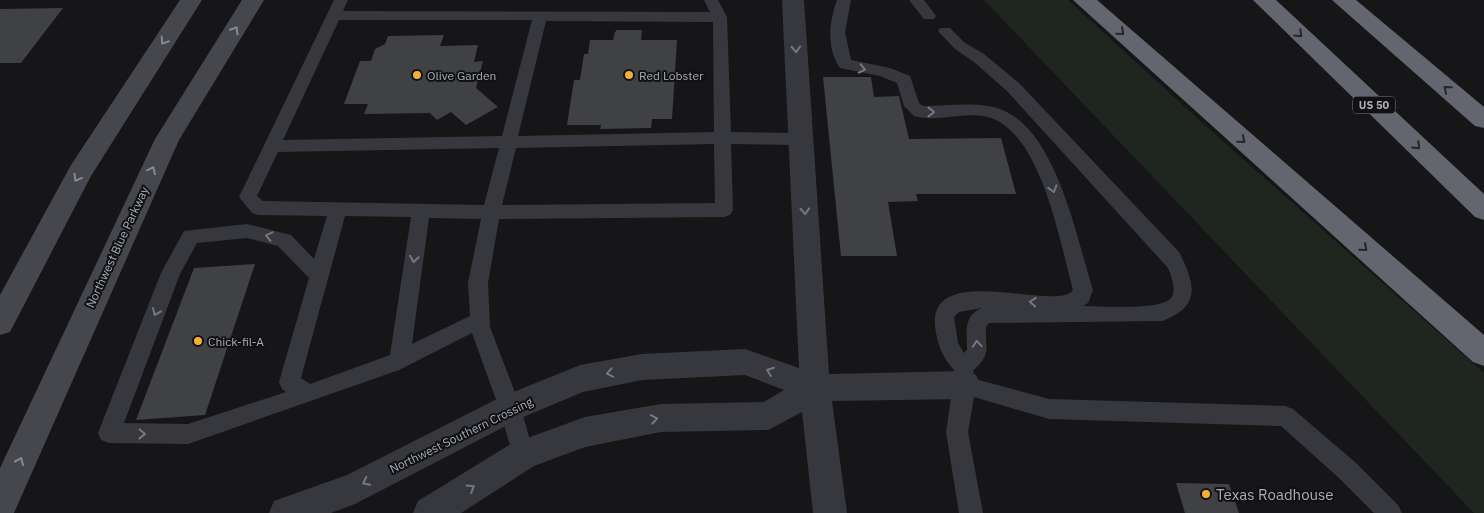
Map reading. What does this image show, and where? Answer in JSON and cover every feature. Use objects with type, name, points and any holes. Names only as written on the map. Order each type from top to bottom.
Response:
[{"type":"highway","points":[[1084,0],[1484,353]]},
{"type":"highway","name":"US 50","points":[[1264,0],[1484,210]]},
{"type":"highway","points":[[1343,0],[1484,120]]},
{"type":"street","points":[[0,322],[80,172],[191,0]]},
{"type":"street","name":"Northwest Blue Parkway","points":[[0,505],[167,139],[253,0]]},
{"type":"street","points":[[793,0],[816,388],[830,513]]},
{"type":"street","name":"Northwest Southern Crossing","points":[[286,513],[355,488],[510,408],[580,379],[642,367],[745,362],[816,388],[964,375]]},
{"type":"street","name":"Northwest Southern Crossing","points":[[430,513],[523,455],[585,432],[661,418],[768,416],[816,388]]},
{"type":"lane","points":[[711,0],[720,17],[724,210],[490,212],[258,208],[248,197],[337,8],[540,16],[720,17]]},
{"type":"lane","points":[[844,0],[837,36],[840,56],[845,64],[884,72],[904,80],[912,106],[920,112],[993,112],[1013,123],[1043,161],[1049,176],[1084,290],[1081,297],[1073,302],[1057,304],[991,299],[953,305],[944,314],[947,343],[949,352],[964,375],[1006,398],[1049,409],[1285,416],[1347,470],[1390,513]]},
{"type":"lane","points":[[916,0],[929,16]]},
{"type":"lane","points":[[523,455],[510,408],[480,327],[478,282],[490,212],[540,16]]},
{"type":"lane","points":[[945,31],[960,46],[979,58],[1013,87],[1146,228],[1172,257],[1182,277],[1184,288],[1182,299],[1163,314],[986,315],[980,318],[975,327],[977,354],[964,375],[957,432],[971,513]]},
{"type":"lane","points":[[272,146],[724,138],[801,139]]},
{"type":"lane","points":[[308,394],[289,382],[338,209]]},
{"type":"lane","points":[[399,361],[421,210]]},
{"type":"lane","points":[[319,276],[284,240],[247,231],[191,236],[171,273],[109,433],[188,434],[399,361],[480,320]]},
{"type":"shaded area","points":[[984,0],[1068,0],[1197,118],[1484,373],[1484,513],[1474,513]]},
{"type":"building","points":[[63,8],[21,63],[0,63],[0,9]]},
{"type":"building","name":"Red Lobster","points":[[617,30],[642,30],[641,40],[677,40],[672,119],[652,119],[651,128],[600,129],[601,125],[567,125],[574,80],[580,80],[584,54],[588,54],[590,40],[613,40]]},
{"type":"building","name":"Olive Garden","points":[[444,35],[440,46],[478,45],[474,62],[483,61],[476,88],[498,107],[466,125],[451,112],[437,120],[430,113],[364,114],[368,104],[344,104],[360,61],[371,61],[375,49],[385,44],[388,36]]},
{"type":"building","points":[[823,77],[871,77],[874,97],[899,96],[909,139],[1001,138],[1016,194],[916,194],[918,201],[888,202],[897,256],[841,256]]},
{"type":"building","name":"Chick-fil-A","points":[[255,264],[205,415],[136,420],[194,268]]},
{"type":"building","name":"Texas Roadhouse","points":[[1176,483],[1229,484],[1239,513],[1185,513]]},
{"type":"place","name":"Olive Garden","points":[[417,75]]},
{"type":"place","name":"Red Lobster","points":[[629,75]]},
{"type":"place","name":"Chick-fil-A","points":[[198,341]]},
{"type":"place","name":"Texas Roadhouse","points":[[1206,494]]}]
